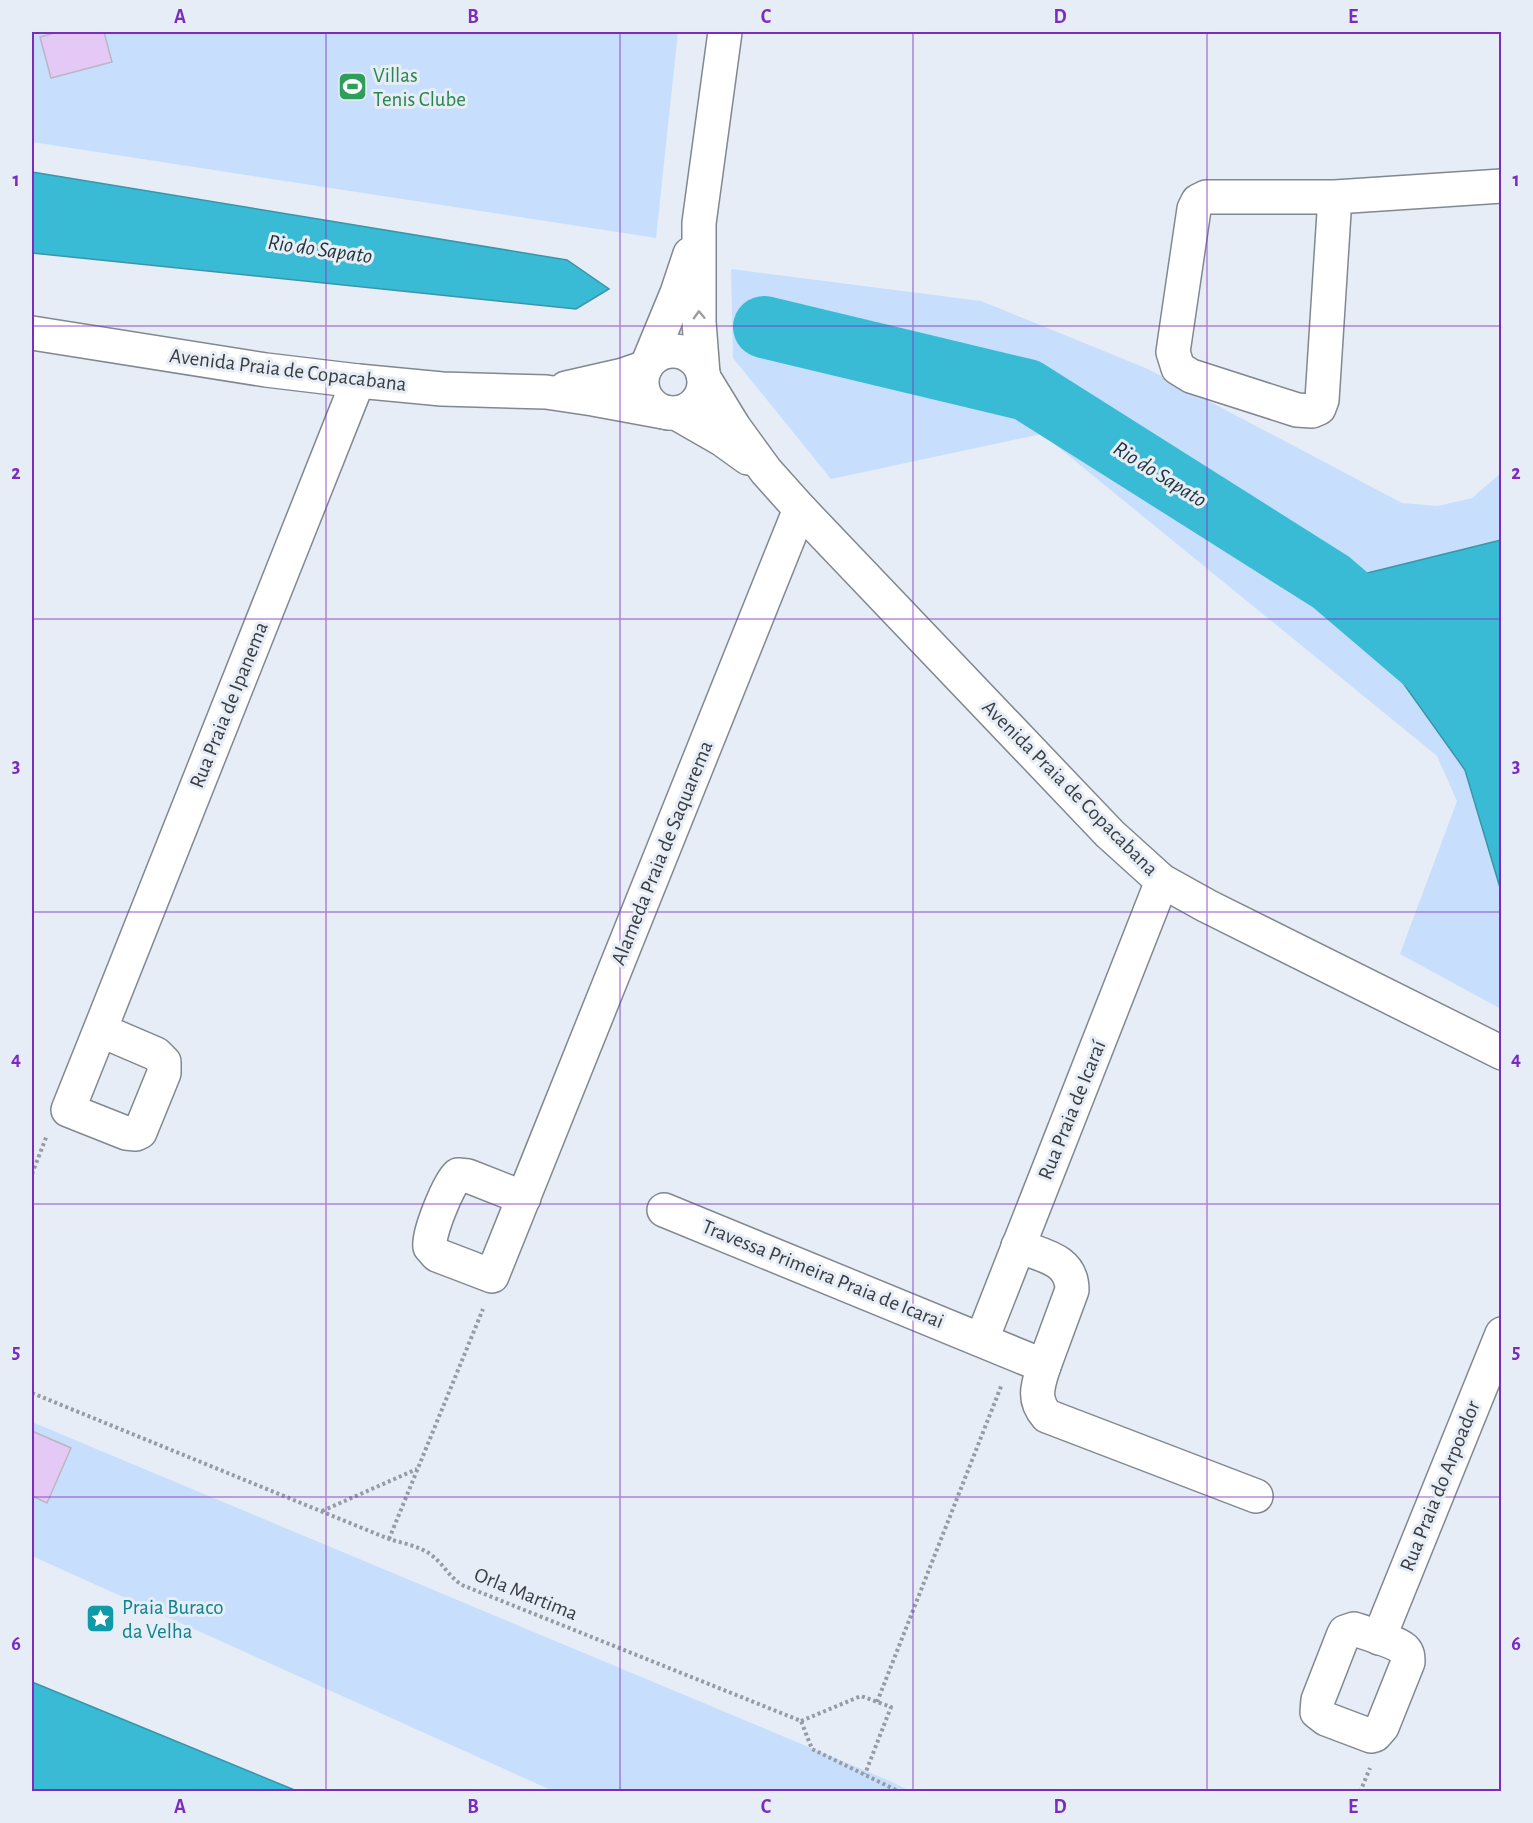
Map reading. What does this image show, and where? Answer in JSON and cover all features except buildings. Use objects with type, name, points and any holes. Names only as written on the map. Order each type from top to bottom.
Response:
[{"type":"street","points":[[699,223],[677,293],[643,376],[642,386],[652,404],[660,410],[673,413],[684,411],[697,402],[704,387],[699,322],[699,223],[725,32]]},
{"type":"street","points":[[1335,197],[1322,400],[1319,408],[1312,411],[1297,410],[1191,376],[1179,368],[1173,352],[1194,209],[1198,201],[1206,197],[1335,197],[1502,186]]},
{"type":"street","name":"Avenida Praia de Copacabana","points":[[32,333],[266,370],[442,389],[546,392],[673,413],[723,440],[766,471]]},
{"type":"street","points":[[647,365],[662,353],[678,351],[694,359],[703,376]]},
{"type":"street","name":"Avenida Praia de Copacabana","points":[[546,392],[604,380],[647,365]]},
{"type":"street","name":"Avenida Praia de Copacabana","points":[[703,376],[734,427],[766,471],[800,509],[1110,834],[1162,880],[1206,906],[1502,1053]]},
{"type":"street","name":"Rua Praia de Ipanema","points":[[100,1029],[358,381]]},
{"type":"street","name":"Alameda Praia de Saquarema","points":[[492,1276],[800,509]]},
{"type":"street","name":"Rua Praia de Icaraí","points":[[981,1339],[1162,880]]},
{"type":"street","points":[[492,1276],[433,1252],[429,1242],[451,1183],[458,1175],[468,1176],[524,1198]]},
{"type":"street","name":"Travessa Primeira Praia de Icarai","points":[[664,1210],[1044,1366]]},
{"type":"street","points":[[1018,1246],[1060,1263],[1068,1270],[1072,1278],[1072,1290],[1038,1387],[1041,1409],[1047,1416],[1256,1497]]},
{"type":"street","name":"Rua Praia do Arpoador","points":[[1379,1638],[1502,1334]]},
{"type":"path","points":[[389,1539],[490,1291],[492,1276]]},
{"type":"path","points":[[877,1702],[1014,1353]]},
{"type":"path","name":"Orla Martima","points":[[32,1393],[389,1539],[427,1552],[454,1580],[462,1585],[801,1721]]},
{"type":"path","points":[[321,1511],[417,1469]]},
{"type":"path","points":[[865,1774],[891,1707],[861,1696],[801,1721],[812,1749],[900,1791]]},
{"type":"shaded area","name":"Villas Tenis Clube","points":[[32,32],[678,32],[656,238],[32,142]]},
{"type":"shaded area","points":[[731,269],[981,301],[1148,369],[1402,503],[1438,506],[1472,498],[1501,473],[1501,1009],[1400,954],[1457,801],[1437,756],[1042,434],[831,479],[733,358]]},
{"type":"shaded area","points":[[32,1422],[910,1791],[553,1791],[32,1556]]},
{"type":"water","points":[[32,172],[567,260],[609,289],[576,309],[32,253]]},
{"type":"water","points":[[1502,540],[1501,891],[1465,770],[1331,582]]},
{"type":"water","points":[[32,1682],[297,1791],[32,1791]]},
{"type":"waterway","name":"Rio do Sapato","points":[[764,327],[1027,390],[1331,582],[1502,728]]},
{"type":"place","name":"Villas Tenis Clube","points":[[352,87]]},
{"type":"place","name":"Praia Buraco da Velha","points":[[101,1619]]}]
